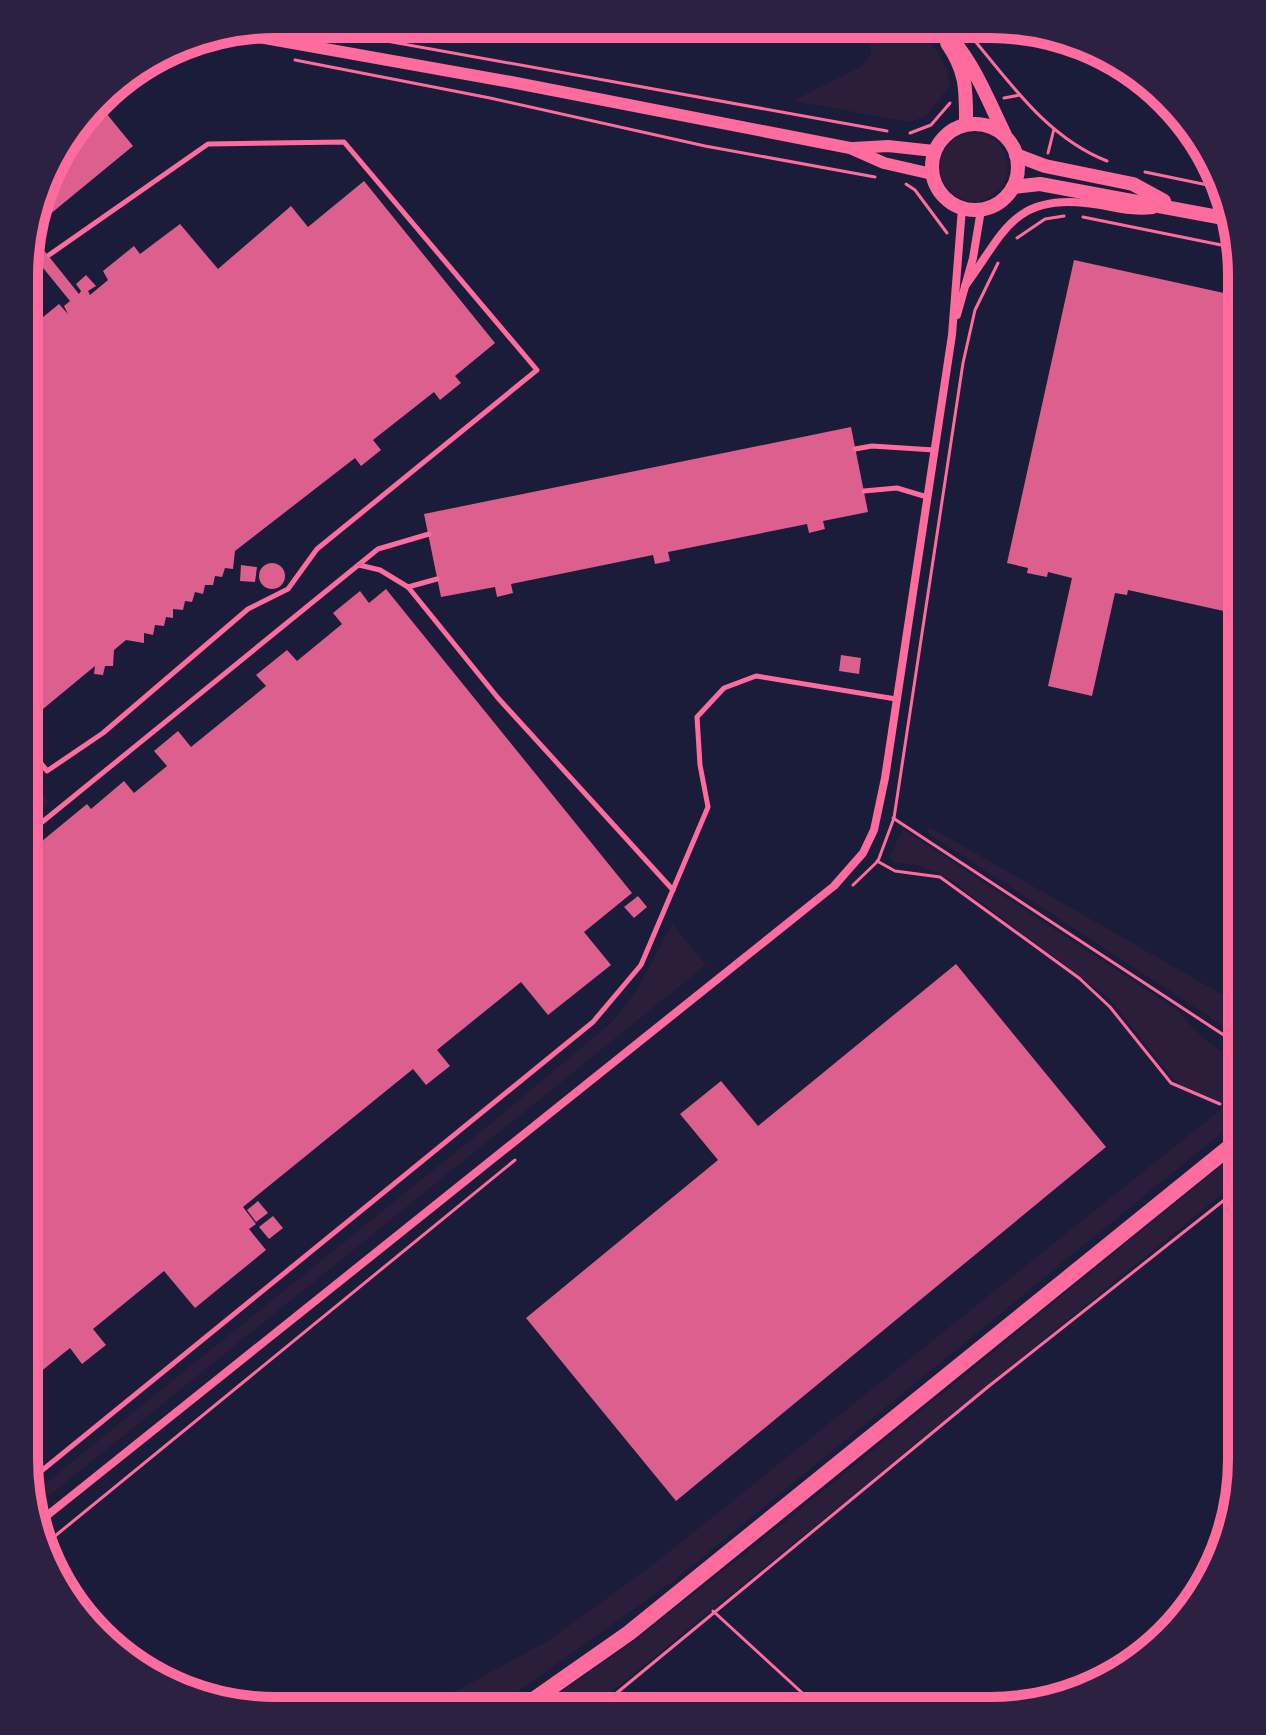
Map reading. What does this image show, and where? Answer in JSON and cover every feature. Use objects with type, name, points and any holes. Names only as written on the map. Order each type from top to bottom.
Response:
[{"type":"main road","points":[[945,38],[966,83],[966,124]]},
{"type":"main road","points":[[952,38],[975,68],[1016,155],[1018,165],[1013,187],[994,206],[981,210],[962,208],[942,196],[932,174],[934,151],[941,139],[952,129],[980,123],[1005,135]]},
{"type":"main road","points":[[1016,155],[1045,166],[1133,184],[1175,207]]},
{"type":"main road","points":[[1013,187],[1040,184],[1220,217]]},
{"type":"main road","points":[[538,1697],[629,1633],[1227,1149]]},
{"type":"street","points":[[269,39],[850,148],[884,163],[932,174]]},
{"type":"street","points":[[850,148],[888,146],[934,151]]},
{"type":"street","points":[[965,286],[993,244],[1023,212],[1062,202],[1086,203],[1132,212],[1175,207]]},
{"type":"street","points":[[45,1517],[834,886],[863,853],[878,813],[898,699],[952,335],[962,208]]},
{"type":"street","points":[[952,335],[981,210]]},
{"type":"lane","points":[[38,760],[47,771],[103,733],[248,609],[288,589],[317,549],[537,370],[344,142],[208,144],[49,255]]},
{"type":"lane","points":[[855,449],[872,446],[934,450]]},
{"type":"lane","points":[[864,491],[897,488],[927,497]]},
{"type":"lane","points":[[38,825],[378,549],[429,534]]},
{"type":"lane","points":[[358,565],[380,570],[408,587],[498,698],[673,890]]},
{"type":"lane","points":[[408,587],[437,579]]},
{"type":"lane","points":[[39,1473],[593,1022],[641,965],[708,807],[700,765],[697,717],[724,688],[756,676],[898,699]]},
{"type":"path","points":[[973,38],[1029,106],[1054,129],[1079,147],[1116,164]]},
{"type":"path","points":[[375,39],[896,132]]},
{"type":"path","points":[[219,46],[226,47]]},
{"type":"path","points":[[288,59],[490,98],[705,146],[885,178]]},
{"type":"path","points":[[1144,172],[1209,185]]},
{"type":"path","points":[[899,180],[915,190],[950,237],[959,238]]},
{"type":"path","points":[[993,244],[1006,247],[1045,219],[1070,215]]},
{"type":"path","points":[[1083,217],[1225,246]]},
{"type":"path","points":[[878,813],[894,818],[937,845],[1227,1037]]},
{"type":"path","points":[[863,853],[895,871],[940,877],[1079,978],[1110,1007],[1171,1083],[1220,1104]]},
{"type":"path","points":[[611,1697],[989,1386],[1227,1198]]},
{"type":"path","points":[[713,1611],[807,1697]]},
{"type":"shaded area","points":[[869,38],[927,38],[942,61],[950,85],[926,116],[910,122],[793,101],[861,67],[871,54]]},
{"type":"shaded area","points":[[974,133],[998,143],[1008,167],[998,191],[974,201],[950,191],[940,167],[950,143]]},
{"type":"shaded area","points":[[38,789],[49,802],[38,813]]},
{"type":"shaded area","points":[[930,827],[1227,998],[1227,1028],[926,832]]},
{"type":"shaded area","points":[[903,829],[1180,1012],[1207,1041],[1227,1054],[1227,1128],[672,1582],[510,1697],[446,1697],[549,1640],[650,1567],[1223,1108],[1224,1103],[1187,1089],[1173,1079],[1109,998],[950,879],[918,865],[895,863],[889,858]]},
{"type":"shaded area","points":[[672,924],[706,965],[42,1501],[40,1488],[483,1130],[612,1022],[637,990]]},
{"type":"shaded area","points":[[1227,1161],[1227,1190],[605,1697],[554,1697],[631,1643],[759,1543]]},
{"type":"building","points":[[105,112],[133,146],[45,218],[56,185],[78,144]]},
{"type":"building","points":[[364,181],[495,343],[455,376],[461,383],[440,400],[434,392],[373,440],[381,450],[361,466],[355,458],[235,551],[233,569],[225,568],[222,577],[215,576],[213,585],[205,585],[203,594],[195,592],[192,602],[185,601],[183,610],[173,609],[173,618],[166,617],[164,626],[155,625],[153,635],[144,633],[144,643],[126,640],[114,650],[113,666],[105,666],[103,675],[94,674],[95,666],[38,713],[38,321],[59,304],[68,314],[64,306],[70,301],[39,263],[40,245],[79,294],[81,291],[76,284],[86,275],[96,286],[88,291],[90,295],[108,280],[103,271],[134,246],[140,254],[180,224],[218,269],[291,206],[308,227]]},
{"type":"building","points":[[1074,260],[1228,294],[1228,612],[1128,590],[1127,595],[1115,593],[1092,696],[1048,686],[1072,578],[1048,572],[1047,577],[1027,573],[1028,568],[1007,563]]},
{"type":"building","points":[[851,427],[868,512],[823,521],[825,529],[809,533],[807,524],[668,552],[670,561],[655,564],[653,555],[511,584],[513,593],[497,597],[495,587],[441,597],[424,514]]},
{"type":"building","points":[[272,563],[281,567],[285,576],[281,585],[272,589],[263,585],[259,576],[263,567]]},
{"type":"building","points":[[241,565],[257,567],[255,582],[240,581]]},
{"type":"building","points":[[386,589],[632,893],[584,932],[611,965],[548,1015],[521,982],[437,1050],[450,1066],[426,1085],[413,1069],[243,1207],[256,1224],[249,1229],[266,1250],[195,1308],[164,1271],[93,1329],[106,1345],[82,1364],[70,1348],[38,1374],[38,844],[87,804],[91,809],[124,781],[134,793],[167,766],[154,751],[178,731],[191,747],[266,686],[256,675],[287,650],[297,661],[342,624],[333,613],[360,591],[369,603]]},
{"type":"building","points":[[841,655],[861,658],[859,674],[839,671]]},
{"type":"building","points":[[638,896],[647,907],[634,918],[624,907]]},
{"type":"building","points":[[956,964],[1106,1147],[676,1501],[526,1318],[718,1160],[680,1114],[721,1081],[758,1126]]},
{"type":"building","points":[[258,1201],[268,1213],[256,1222],[247,1210]]},
{"type":"building","points":[[273,1216],[283,1228],[269,1239],[259,1227]]}]
